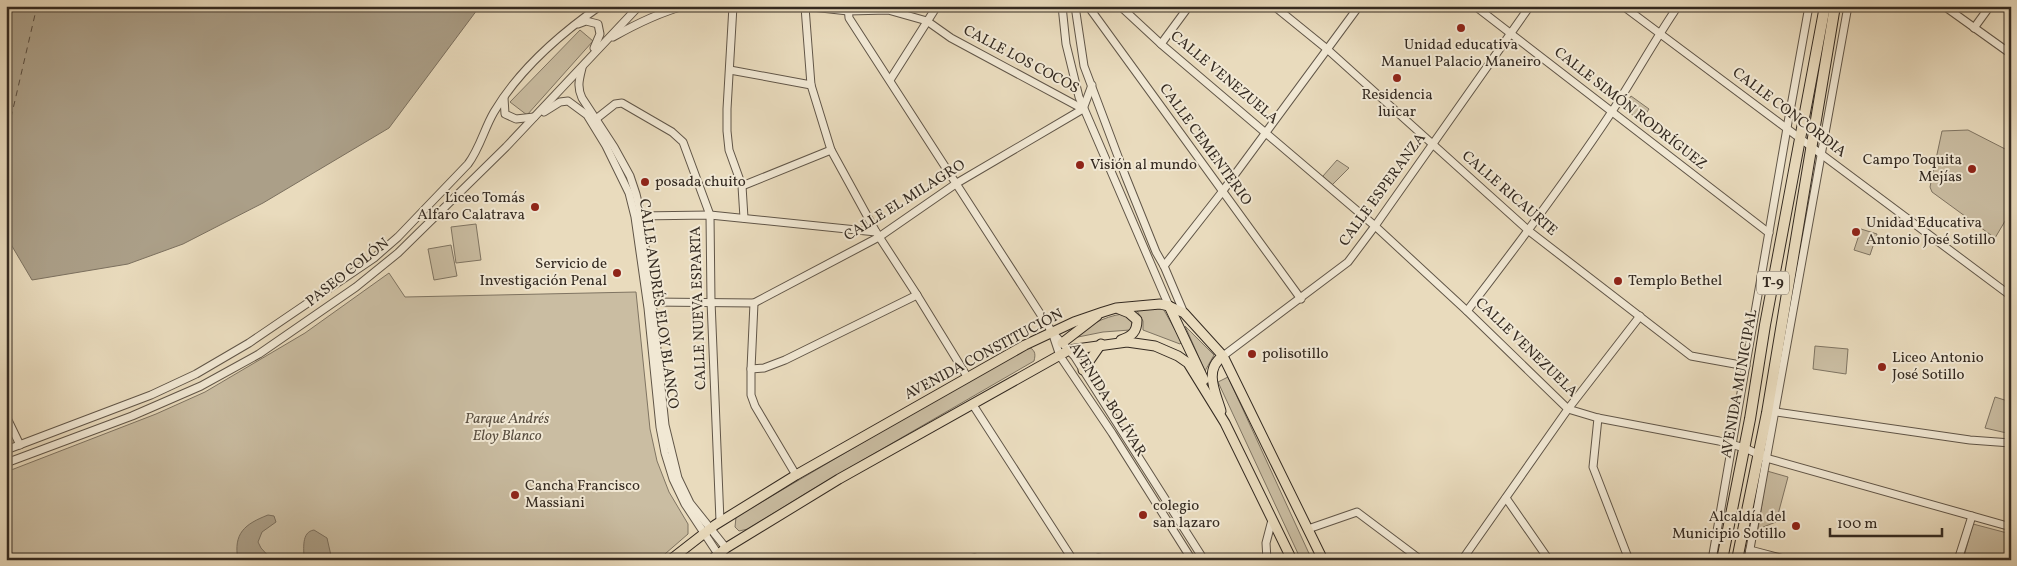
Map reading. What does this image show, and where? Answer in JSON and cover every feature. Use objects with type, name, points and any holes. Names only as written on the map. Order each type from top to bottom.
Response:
[{"type":"highway","name":"AVENIDA MUNICIPAL","points":[[1722,560],[1745,448],[1765,325],[1824,6]]},
{"type":"highway","name":"AVENIDA MUNICIPAL","points":[[1737,560],[1762,456],[1767,413],[1835,6]]},
{"type":"main road","name":"AVENIDA CONSTITUCIÓN","points":[[670,560],[706,531],[796,475],[1026,345],[1052,332],[1116,308],[1160,304],[1184,313],[1223,356],[1323,560]]},
{"type":"main road","points":[[1169,306],[1292,560]]},
{"type":"main road","points":[[1083,370],[1104,344],[1131,336],[1137,328],[1137,320],[1134,317],[1116,308]]},
{"type":"main road","points":[[1062,343],[1103,312]]},
{"type":"main road","points":[[714,557],[839,479],[1069,350],[1127,342],[1144,343],[1178,356],[1188,363],[1225,423]]},
{"type":"main road","points":[[1223,356],[1217,362],[1212,377],[1212,385],[1225,423]]},
{"type":"street","name":"PASEO COLÓN","points":[[6,450],[151,395],[196,374],[249,343],[374,258],[398,237],[468,164],[475,155],[493,114],[504,97],[528,68],[575,24],[600,6]]},
{"type":"street","name":"PASEO COLÓN","points":[[6,462],[174,398],[222,374],[280,340],[375,273],[398,253],[534,117],[639,6]]},
{"type":"street","points":[[604,43],[639,21],[684,6]]},
{"type":"street","points":[[733,6],[726,109],[729,150],[742,186],[744,218]]},
{"type":"street","points":[[804,6],[811,85],[831,150],[878,235],[917,294],[968,378]]},
{"type":"street","name":"CALLE LOS COCOS","points":[[804,6],[888,10],[927,21],[951,38],[1083,109]]},
{"type":"street","points":[[890,80],[936,6]]},
{"type":"street","points":[[1062,6],[1066,44],[1083,109],[1169,306]]},
{"type":"street","points":[[1074,6],[1084,66],[1156,252],[1184,313]]},
{"type":"street","name":"CALLE CEMENTERIO","points":[[1088,6],[1301,299]]},
{"type":"street","name":"CALLE VENEZUELA","points":[[1120,6],[1160,44],[1376,226],[1568,409],[1598,418],[1733,444],[1762,456],[2011,527]]},
{"type":"street","points":[[1160,44],[1189,6]]},
{"type":"street","name":"CALLE RICAURTE","points":[[1274,6],[1327,49],[1529,231],[1691,356],[1746,366]]},
{"type":"street","points":[[1164,266],[1222,192],[1359,6]]},
{"type":"street","name":"CALLE SIMÓN RODRÍGUEZ","points":[[1475,6],[1769,233]]},
{"type":"street","name":"CALLE ESPERANZA","points":[[1223,356],[1348,262],[1433,146],[1530,6]]},
{"type":"street","name":"CALLE CONCORDIA","points":[[1623,6],[2011,296]]},
{"type":"street","points":[[1467,311],[1529,231],[1612,112],[1659,33],[1678,6]]},
{"type":"street","name":"AVENIDA MUNICIPAL","points":[[1712,560],[1786,128],[1809,6]]},
{"type":"street","name":"AVENIDA MUNICIPAL","points":[[1748,560],[1762,456],[1776,412],[1792,312],[1848,6]]},
{"type":"street","points":[[1944,6],[2011,54]]},
{"type":"street","points":[[1974,28],[1990,6]]},
{"type":"street","points":[[848,8],[849,18],[1052,332]]},
{"type":"street","points":[[575,24],[592,22],[598,24],[600,29],[599,40],[584,63]]},
{"type":"street","name":"CALLE ANDRÉS ELOY BLANCO","points":[[584,63],[579,79],[579,91],[630,176],[638,216],[650,302],[658,384],[665,426],[678,478],[706,531],[714,557]]},
{"type":"street","points":[[730,70],[811,85]]},
{"type":"street","points":[[1083,109],[1092,85]]},
{"type":"street","points":[[504,97],[505,114],[516,119],[534,117]]},
{"type":"street","name":"CALLE ANDRÉS ELOY BLANCO","points":[[534,117],[564,101],[576,105],[587,115],[606,146],[638,216]]},
{"type":"street","name":"CALLE NUEVA ESPARTA","points":[[596,119],[615,104],[622,103],[672,132],[683,142],[710,215],[711,301],[720,522]]},
{"type":"street","name":"CALLE EL MILAGRO","points":[[754,303],[878,235],[957,183],[1083,109]]},
{"type":"street","points":[[742,186],[831,150]]},
{"type":"street","points":[[638,216],[710,215],[878,235]]},
{"type":"street","points":[[752,369],[764,368],[785,360],[917,294]]},
{"type":"street","points":[[650,302],[711,301],[754,303],[751,395],[755,406],[796,475]]},
{"type":"street","points":[[1462,560],[1568,409],[1640,316]]},
{"type":"street","name":"AVENIDA BOLÍVAR","points":[[1052,332],[1069,350],[1083,370],[1204,560]]},
{"type":"street","name":"AVENIDA BOLÍVAR","points":[[1052,332],[1060,356],[1112,433],[1192,560]]},
{"type":"street","points":[[973,405],[1073,560]]},
{"type":"street","points":[[1776,412],[1886,429],[1970,440],[2011,443]]},
{"type":"street","points":[[6,416],[20,445]]},
{"type":"street","points":[[1598,418],[1593,467],[1629,560]]},
{"type":"street","points":[[1506,498],[1549,560]]},
{"type":"street","points":[[1308,529],[1357,512],[1421,560]]},
{"type":"street","points":[[1958,560],[1972,516]]},
{"type":"street","points":[[1266,560],[1266,543],[1272,520]]},
{"type":"street","name":"CALLE ANDRÉS ELOY BLANCO","points":[[706,531],[726,548]]},
{"type":"street","points":[[1750,550],[1788,560]]},
{"type":"street","points":[[962,560],[974,558],[979,560]]},
{"type":"street","points":[[1090,560],[1098,558],[1111,560]]},
{"type":"green space","points":[[580,30],[593,41],[527,115],[510,102]]},
{"type":"green space","points":[[1631,96],[1649,109],[1641,121],[1623,108]]},
{"type":"green space","name":"Campo Toquita Mejías","points":[[1968,130],[2011,152],[2011,211],[1995,238],[1932,192],[1930,187],[1942,131]]},
{"type":"green space","points":[[1337,160],[1349,168],[1332,185],[1323,176]]},
{"type":"green space","points":[[476,224],[481,260],[456,263],[451,227]]},
{"type":"green space","points":[[1861,229],[1877,234],[1870,255],[1854,250]]},
{"type":"green space","points":[[451,245],[457,276],[434,280],[428,249]]},
{"type":"green space","name":"Parque Andrés Eloy Blanco","points":[[389,273],[405,297],[636,292],[650,429],[657,461],[669,492],[688,524],[688,534],[658,560],[6,560],[6,472],[156,414],[205,392],[305,333]]},
{"type":"green space","points":[[1161,305],[1182,342],[1180,344],[1143,330],[1143,321],[1136,309]]},
{"type":"green space","points":[[1122,314],[1131,320],[1130,330],[1103,332],[1073,338],[1108,317]]},
{"type":"green space","points":[[1185,326],[1214,355],[1205,371]]},
{"type":"green space","points":[[1027,346],[1034,352],[1034,361],[813,489],[748,529],[739,531],[735,527],[736,517]]},
{"type":"green space","points":[[1815,346],[1848,349],[1846,374],[1813,369]]},
{"type":"green space","points":[[1228,377],[1312,560],[1301,560],[1218,382]]},
{"type":"green space","points":[[1995,397],[2011,402],[2011,434],[1985,428]]},
{"type":"green space","points":[[1767,471],[1788,477],[1776,522],[1758,529]]},
{"type":"green space","points":[[1973,524],[2011,534],[2005,560],[1963,560]]},
{"type":"shaded area","points":[[6,6],[480,6],[389,128],[263,203],[183,244],[128,264],[32,280],[6,236],[6,175],[9,159],[6,158]]},
{"type":"shaded area","points":[[268,515],[274,516],[276,522],[262,532],[258,542],[272,560],[238,560],[237,543],[242,531],[253,522]]},
{"type":"shaded area","points":[[314,530],[327,538],[332,560],[304,560],[305,537],[310,531]]},
{"type":"ferry route","points":[[6,139],[37,6]]},
{"type":"place","name":"Unidad educativa Manuel Palacio Maneiro","points":[[1461,28]]},
{"type":"place","name":"Residencia luicar","points":[[1397,78]]},
{"type":"place","name":"Visión al mundo","points":[[1080,165]]},
{"type":"place","name":"Campo Toquita Mejías","points":[[1972,169]]},
{"type":"place","name":"posada chuito","points":[[645,182]]},
{"type":"place","name":"Liceo Tomás Alfaro Calatrava","points":[[535,207]]},
{"type":"place","name":"Unidad Educativa Antonio José Sotillo","points":[[1856,232]]},
{"type":"place","name":"Servicio de Investigación Penal","points":[[617,273]]},
{"type":"place","name":"Templo Bethel","points":[[1618,281]]},
{"type":"place","name":"polisotillo","points":[[1252,354]]},
{"type":"place","name":"Liceo Antonio José Sotillo","points":[[1882,367]]},
{"type":"place","name":"Cancha Francisco Massiani","points":[[515,495]]},
{"type":"place","name":"colegio san lazaro","points":[[1143,515]]},
{"type":"place","name":"Alcaldía del Municipio Sotillo","points":[[1796,526]]}]
